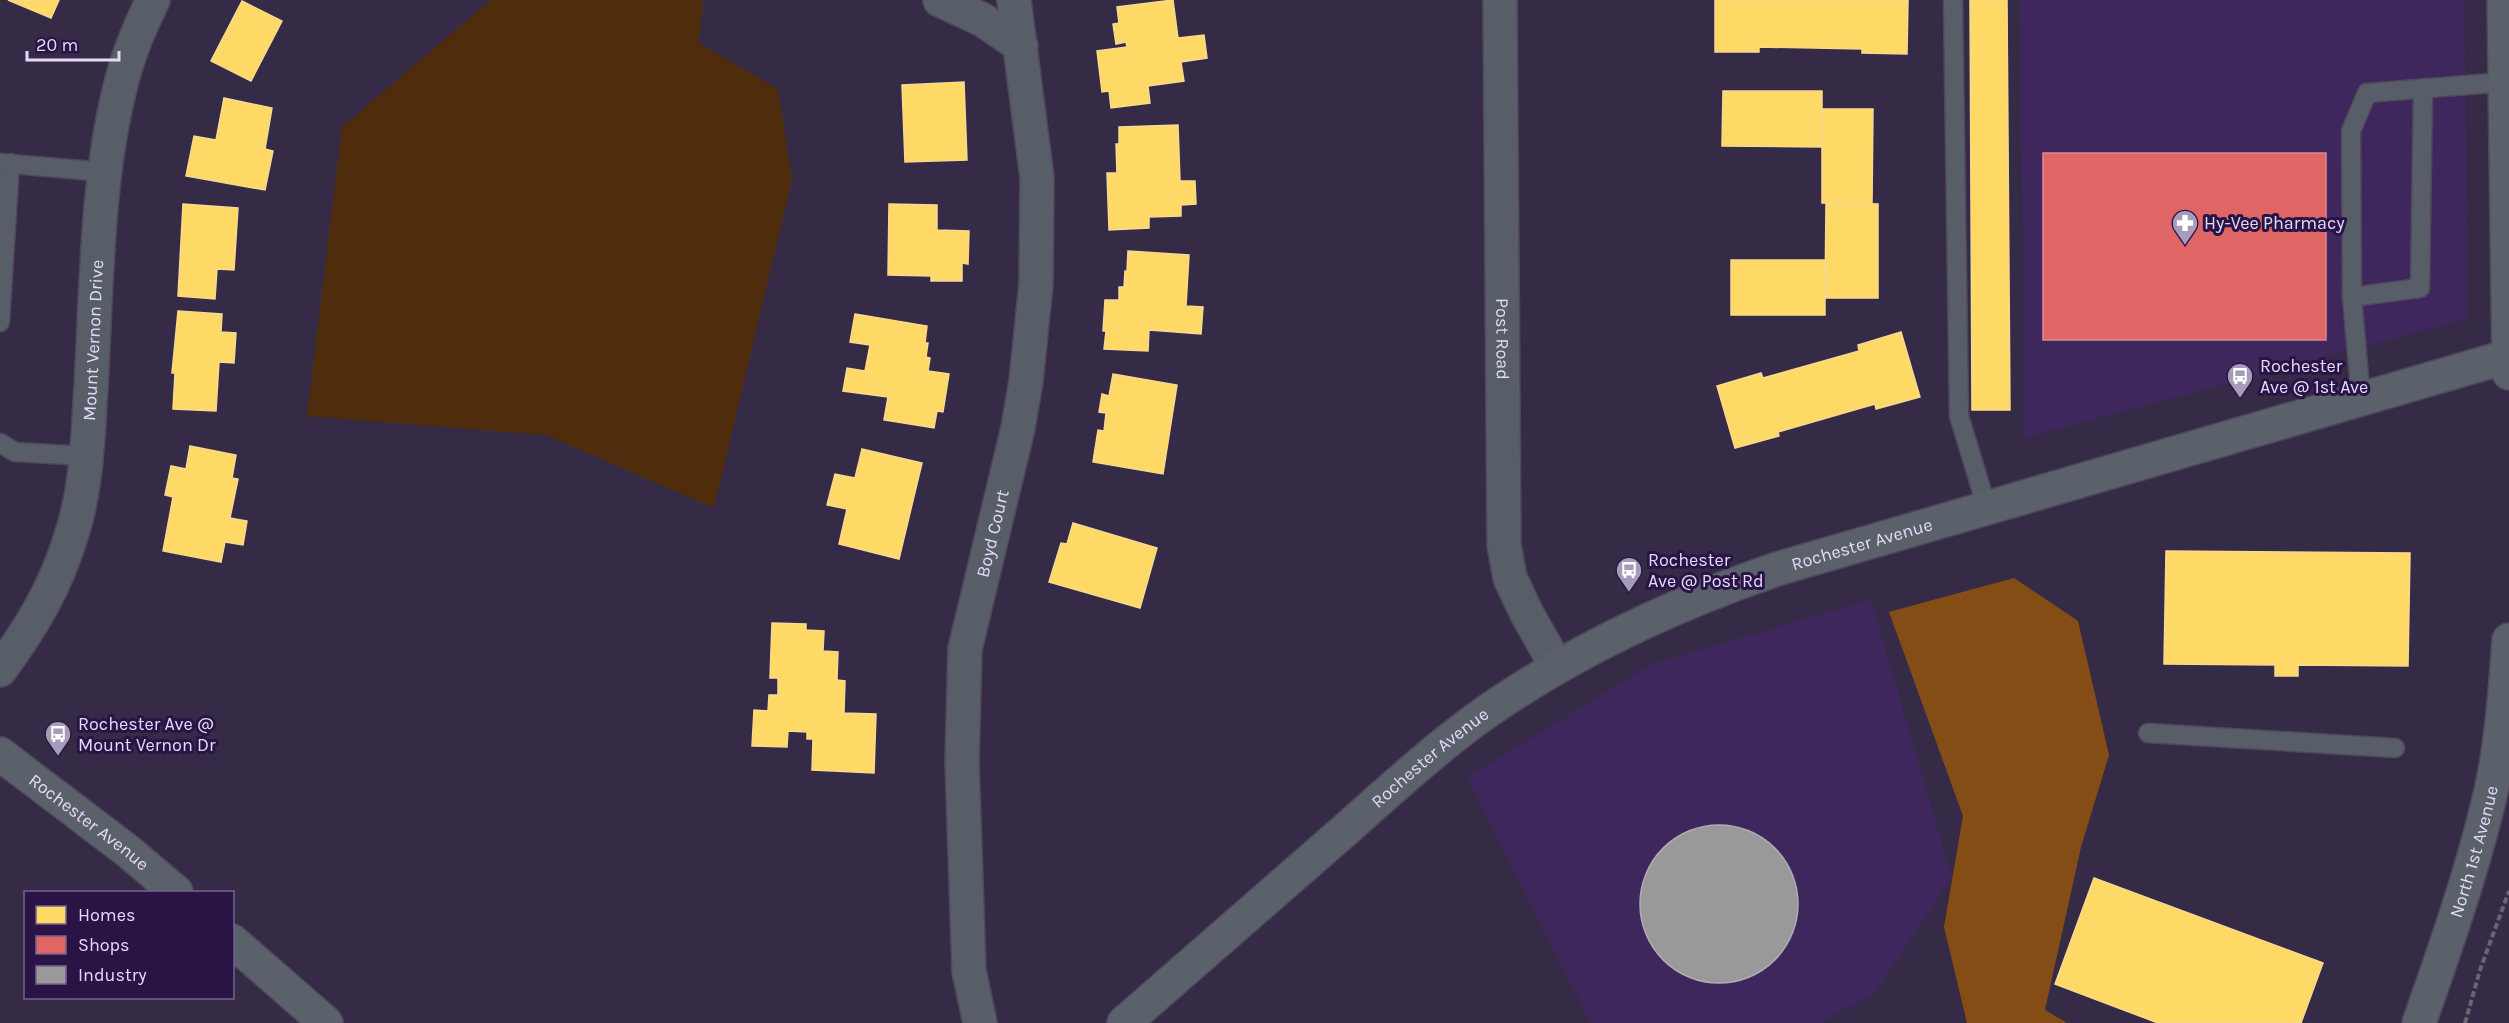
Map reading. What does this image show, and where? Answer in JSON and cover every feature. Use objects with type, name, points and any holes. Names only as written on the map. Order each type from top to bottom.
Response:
[{"type":"main road","points":[[2504,0],[2509,362]]},
{"type":"main road","name":"Rochester Avenue","points":[[1124,1023],[1424,761],[1502,701],[1557,667],[1649,618],[1712,591],[1788,566],[2361,400],[2509,362]]},
{"type":"main road","name":"North 1st Avenue","points":[[2419,1023],[2460,906],[2488,806],[2502,717],[2509,640]]},
{"type":"main road","name":"Rochester Avenue","points":[[0,754],[129,852],[175,891]]},
{"type":"main road","points":[[234,943],[326,1023]]},
{"type":"street","name":"Mount Vernon Drive","points":[[0,670],[31,628],[56,580],[74,529],[85,477],[109,139],[123,74],[153,0]]},
{"type":"street","points":[[940,0],[983,20],[1021,46]]},
{"type":"street","name":"Boyd Court","points":[[980,1023],[969,971],[962,761],[965,649],[1018,428],[1026,381],[1036,284],[1037,178],[1014,0]]},
{"type":"street","name":"Post Road","points":[[1500,0],[1503,545],[1514,587],[1557,667]]},
{"type":"lane","points":[[1953,0],[1959,416],[1987,508]]},
{"type":"lane","points":[[2361,400],[2352,297],[2351,131],[2367,93],[2505,82]]},
{"type":"lane","points":[[2352,297],[2420,288],[2423,88]]},
{"type":"lane","points":[[0,322],[5,163],[105,172]]},
{"type":"lane","points":[[0,443],[15,452],[86,456]]},
{"type":"lane","points":[[2148,733],[2395,748]]},
{"type":"path","points":[[2465,1023],[2480,970],[2509,891]]},
{"type":"shaded area","points":[[491,0],[703,0],[699,43],[778,89],[792,179],[714,508],[546,435],[307,416],[342,127]]},
{"type":"shaded area","points":[[2020,0],[2465,0],[2467,319],[2025,438]]},
{"type":"shaded area","points":[[2014,578],[2078,621],[2109,755],[2081,847],[2045,1010],[2067,1023],[1967,1023],[1944,927],[1963,816],[1889,612]]},
{"type":"shaded area","points":[[1871,599],[1952,878],[1875,993],[1819,1023],[1591,1023],[1467,777],[1653,664]]},
{"type":"building: Homes","points":[[8,0],[59,0],[51,18]]},
{"type":"building: Homes","points":[[1173,0],[1178,38],[1204,35],[1207,58],[1181,62],[1184,81],[1148,86],[1150,103],[1111,108],[1109,91],[1102,92],[1097,51],[1127,47],[1126,42],[1116,44],[1113,24],[1119,23],[1117,7]]},
{"type":"building: Homes","points":[[1715,0],[1908,0],[1907,54],[1862,53],[1862,49],[1759,47],[1759,52],[1715,52]]},
{"type":"building: Homes","points":[[1970,0],[2007,0],[2010,410],[1972,410]]},
{"type":"building: Homes","points":[[242,1],[282,21],[251,81],[211,61]]},
{"type":"building: Homes","points":[[964,82],[967,160],[905,162],[902,85]]},
{"type":"building: Homes","points":[[1723,91],[1822,91],[1822,147],[1722,146]]},
{"type":"building: Homes","points":[[224,98],[272,108],[265,149],[273,151],[265,190],[186,176],[194,136],[216,140]]},
{"type":"building: Homes","points":[[1822,109],[1873,109],[1872,204],[1822,203]]},
{"type":"building: Homes","points":[[1178,125],[1180,181],[1195,181],[1196,204],[1181,205],[1181,216],[1149,217],[1149,228],[1109,230],[1107,173],[1117,173],[1116,144],[1119,144],[1119,127]]},
{"type":"building: Homes","points":[[1826,203],[1878,204],[1878,298],[1825,298]]},
{"type":"building: Homes","points":[[183,204],[238,208],[234,270],[217,269],[215,299],[178,296]]},
{"type":"building: Homes","points":[[889,204],[937,205],[937,230],[969,231],[968,264],[962,263],[962,281],[931,281],[931,276],[888,275]]},
{"type":"building: Homes","points":[[1128,251],[1189,255],[1186,306],[1203,307],[1201,334],[1149,330],[1148,351],[1104,349],[1105,300],[1119,300],[1119,287],[1124,287],[1125,271],[1127,271]]},
{"type":"building: Homes","points":[[1731,260],[1825,260],[1825,315],[1731,315]]},
{"type":"building: Homes","points":[[178,311],[222,314],[221,332],[236,333],[234,363],[219,362],[216,411],[173,409],[175,373],[172,373]]},
{"type":"building: Homes","points":[[855,314],[927,326],[925,343],[928,343],[926,357],[930,358],[928,371],[949,374],[943,412],[937,411],[934,428],[884,420],[888,397],[843,391],[847,368],[865,371],[870,345],[850,342]]},
{"type":"building: Homes","points":[[1901,332],[1920,397],[1876,409],[1875,404],[1778,432],[1779,436],[1735,448],[1717,386],[1761,373],[1763,378],[1859,351],[1858,345]]},
{"type":"building: Homes","points":[[1113,374],[1177,385],[1163,474],[1093,462],[1098,430],[1104,431],[1106,413],[1099,412],[1102,394],[1109,396]]},
{"type":"building: Homes","points":[[190,446],[236,455],[232,478],[238,479],[230,518],[247,521],[243,545],[225,542],[221,562],[163,551],[173,497],[165,495],[171,466],[186,469]]},
{"type":"building: Homes","points":[[862,449],[922,463],[899,559],[839,544],[847,509],[827,505],[835,474],[855,478]]},
{"type":"building: Homes","points":[[1073,523],[1157,548],[1140,608],[1049,582],[1061,543],[1067,544]]},
{"type":"building: Homes","points":[[2166,551],[2410,553],[2408,666],[2298,665],[2298,676],[2275,676],[2275,665],[2164,664]]},
{"type":"building: Homes","points":[[772,623],[806,624],[806,630],[824,631],[823,651],[838,652],[837,680],[845,681],[844,713],[876,714],[874,773],[812,770],[813,739],[807,739],[807,732],[788,731],[787,747],[752,746],[754,710],[768,711],[769,695],[778,695],[778,678],[770,678]]},
{"type":"building: Homes","points":[[2094,878],[2323,963],[2301,1023],[2158,1023],[2055,984]]},
{"type":"building: Shops","name":"Hy-Vee Pharmacy","points":[[2043,153],[2326,153],[2326,340],[2043,340]]},
{"type":"building: Industry","points":[[1719,825],[1749,831],[1775,848],[1792,874],[1798,904],[1792,934],[1775,960],[1749,977],[1719,983],[1689,977],[1663,960],[1646,934],[1640,904],[1646,874],[1663,848],[1689,831]]},
{"type":"place","name":"Hy-Vee Pharmacy","points":[[2185,246]]},
{"type":"place","name":"Rochester Ave @ 1st Ave","points":[[2240,399]]},
{"type":"place","name":"Rochester Ave @ Post Rd","points":[[1629,593]]},
{"type":"place","name":"Rochester Ave @ Mount Vernon Dr","points":[[58,757]]}]
